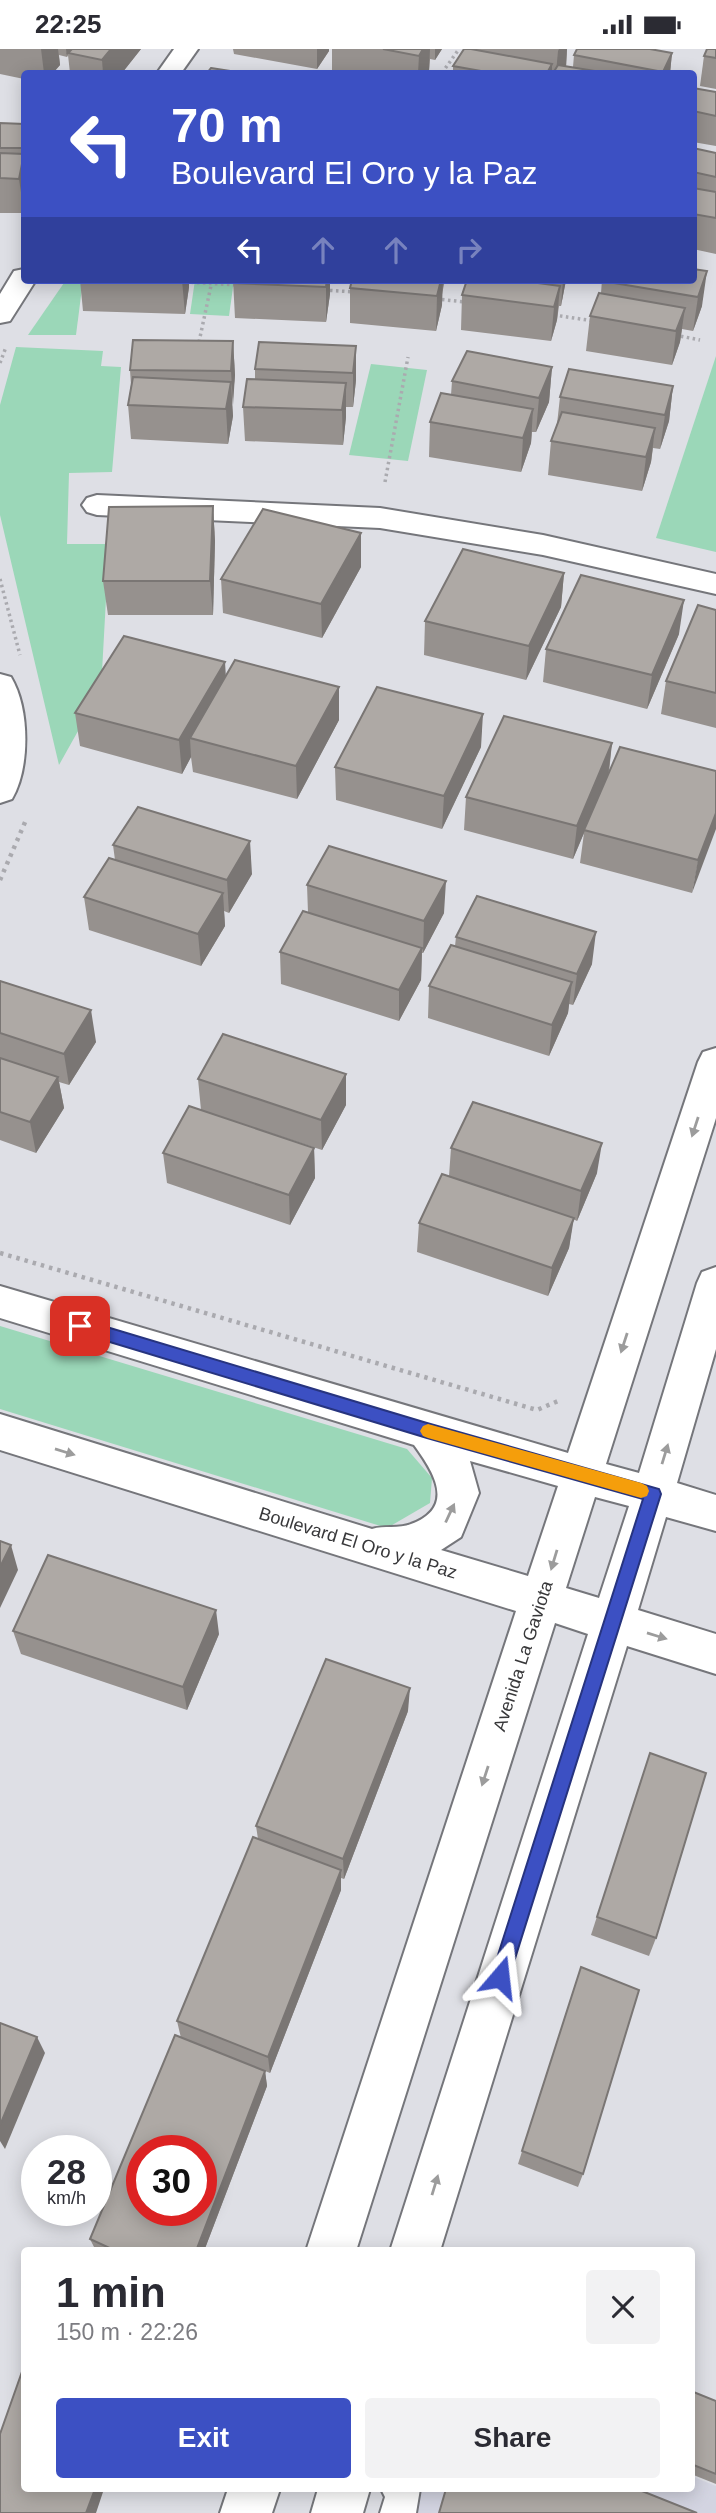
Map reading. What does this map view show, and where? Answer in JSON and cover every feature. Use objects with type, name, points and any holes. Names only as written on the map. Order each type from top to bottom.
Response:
[{"type":"street","points":[[171,70],[186,49]]},
{"type":"street","points":[[0,315],[21,282]]},
{"type":"street","points":[[97,505],[380,518],[543,545],[716,584]]},
{"type":"street","points":[[0,685],[9,710],[6,773],[0,791]]},
{"type":"street","name":"Avenida La Gaviota","points":[[332,2247],[542,1601],[580,1473],[716,1062]]},
{"type":"street","points":[[416,2247],[653,1494],[716,1283]]},
{"type":"street","points":[[0,1302],[427,1431],[716,1513]]},
{"type":"street","points":[[371,1546],[417,1543],[446,1524],[459,1493],[452,1465],[427,1431]]},
{"type":"street","name":"Boulevard El Oro y la Paz","points":[[0,1432],[716,1654]]},
{"type":"street","points":[[246,2513],[253,2492]]},
{"type":"street","points":[[337,2513],[343,2492]]},
{"type":"lane","points":[[398,2513],[404,2492]]},
{"type":"path","points":[[444,70],[458,49]]},
{"type":"path","points":[[199,342],[210,284]]},
{"type":"path","points":[[241,284],[251,285]]},
{"type":"path","points":[[318,289],[358,292]]},
{"type":"path","points":[[434,299],[472,303]]},
{"type":"path","points":[[549,314],[600,322]]},
{"type":"path","points":[[675,335],[700,340]]},
{"type":"path","points":[[384,482],[408,356]]},
{"type":"path","points":[[0,1253],[537,1410],[612,1379]]},
{"type":"shaded area","points":[[695,2478],[716,2486],[716,2513],[398,2513],[404,2492],[695,2492]]},
{"type":"green space","points":[[63,284],[82,284],[76,335],[28,335]]},
{"type":"green space","points":[[194,284],[233,284],[229,316],[190,314]]},
{"type":"green space","points":[[16,347],[103,351],[101,366],[121,367],[112,472],[69,473],[67,544],[109,544],[101,690],[59,765],[0,515],[0,405]]},
{"type":"green space","points":[[716,356],[716,552],[656,538]]},
{"type":"green space","points":[[371,364],[427,370],[408,461],[349,455]]},
{"type":"green space","points":[[0,1326],[407,1449],[432,1478],[430,1503],[387,1528],[0,1409]]},
{"type":"building","points":[[72,49],[111,49],[102,60],[68,53]]},
{"type":"building","points":[[383,49],[423,49],[419,56]]},
{"type":"building","points":[[464,49],[552,64],[549,70],[475,70],[453,66]]},
{"type":"building","points":[[577,49],[650,49],[672,53],[664,70],[574,55]]},
{"type":"building","points":[[707,49],[716,49],[716,58],[704,56]]},
{"type":"building","points":[[558,65],[589,70],[555,70]]},
{"type":"building","points":[[697,89],[716,92],[716,116],[697,112]]},
{"type":"building","points":[[0,123],[21,124],[21,148],[0,148]]},
{"type":"building","points":[[697,149],[716,153],[716,177],[697,173]]},
{"type":"building","points":[[0,153],[21,154],[19,179],[0,178]]},
{"type":"building","points":[[697,189],[716,192],[716,218],[697,215]]},
{"type":"building","points":[[697,270],[707,271],[698,297],[620,284],[697,284]]},
{"type":"building","points":[[256,284],[326,284],[326,287]]},
{"type":"building","points":[[351,284],[440,284],[437,296],[350,288]]},
{"type":"building","points":[[466,284],[560,286],[554,307],[462,295]]},
{"type":"building","points":[[599,293],[685,308],[676,331],[590,316]]},
{"type":"building","points":[[133,340],[233,341],[231,371],[130,370]]},
{"type":"building","points":[[259,342],[356,346],[353,373],[255,369]]},
{"type":"building","points":[[467,351],[552,367],[539,398],[452,381]]},
{"type":"building","points":[[569,369],[673,386],[665,415],[560,397]]},
{"type":"building","points":[[133,377],[231,382],[226,409],[128,405]]},
{"type":"building","points":[[247,379],[346,383],[342,410],[243,407]]},
{"type":"building","points":[[441,393],[533,409],[523,438],[430,422]]},
{"type":"building","points":[[562,412],[655,428],[646,457],[551,441]]},
{"type":"building","points":[[213,506],[210,581],[103,581],[109,507]]},
{"type":"building","points":[[263,509],[361,533],[321,604],[221,579]]},
{"type":"building","points":[[463,549],[564,573],[529,646],[425,621]]},
{"type":"building","points":[[581,575],[684,600],[652,675],[546,649]]},
{"type":"building","points":[[698,605],[716,610],[716,693],[666,681]]},
{"type":"building","points":[[124,636],[225,662],[179,740],[75,713]]},
{"type":"building","points":[[235,660],[339,687],[296,766],[190,738]]},
{"type":"building","points":[[377,687],[483,714],[444,796],[335,767]]},
{"type":"building","points":[[504,716],[612,743],[577,826],[466,797]]},
{"type":"building","points":[[620,747],[716,771],[716,813],[698,860],[584,830]]},
{"type":"building","points":[[138,807],[250,841],[227,880],[113,845]]},
{"type":"building","points":[[329,846],[446,881],[424,921],[307,885]]},
{"type":"building","points":[[109,858],[223,893],[198,934],[84,897]]},
{"type":"building","points":[[477,896],[596,932],[577,974],[456,937]]},
{"type":"building","points":[[303,911],[422,948],[399,990],[280,952]]},
{"type":"building","points":[[451,945],[572,982],[552,1025],[429,986]]},
{"type":"building","points":[[0,981],[91,1010],[64,1054],[0,1033]]},
{"type":"building","points":[[223,1034],[346,1074],[321,1120],[198,1079]]},
{"type":"building","points":[[0,1058],[58,1077],[30,1122],[0,1112]]},
{"type":"building","points":[[473,1102],[602,1143],[581,1191],[451,1148]]},
{"type":"building","points":[[189,1106],[314,1148],[289,1195],[163,1153]]},
{"type":"building","points":[[442,1174],[574,1218],[552,1268],[419,1223]]},
{"type":"building","points":[[0,1541],[11,1545],[0,1567]]},
{"type":"building","points":[[48,1555],[216,1610],[183,1687],[13,1631]]},
{"type":"building","points":[[326,1659],[410,1688],[343,1859],[256,1826]]},
{"type":"building","points":[[650,1753],[706,1773],[656,1938],[597,1917]]},
{"type":"building","points":[[253,1837],[341,1870],[268,2057],[177,2021]]},
{"type":"building","points":[[581,1967],[639,1990],[583,2174],[522,2151]]},
{"type":"building","points":[[0,2023],[37,2037],[0,2125]]},
{"type":"building","points":[[175,2035],[265,2071],[217,2196],[217,2135],[133,2135]]},
{"type":"building","points":[[126,2153],[126,2226],[206,2226],[198,2247],[107,2247],[90,2239],[95,2226],[112,2226],[112,2186]]},
{"type":"building","points":[[21,2374],[21,2492],[94,2492],[86,2513],[0,2513],[0,2434]]},
{"type":"building","points":[[695,2393],[716,2401],[716,2474],[695,2466]]},
{"type":"building","points":[[445,2492],[644,2492],[697,2513],[439,2513]]},
{"type":"slow traffic","points":[[428,1431],[641,1491]]},
{"type":"route","points":[[80,1326],[427,1431],[653,1494],[500,1977]]}]
